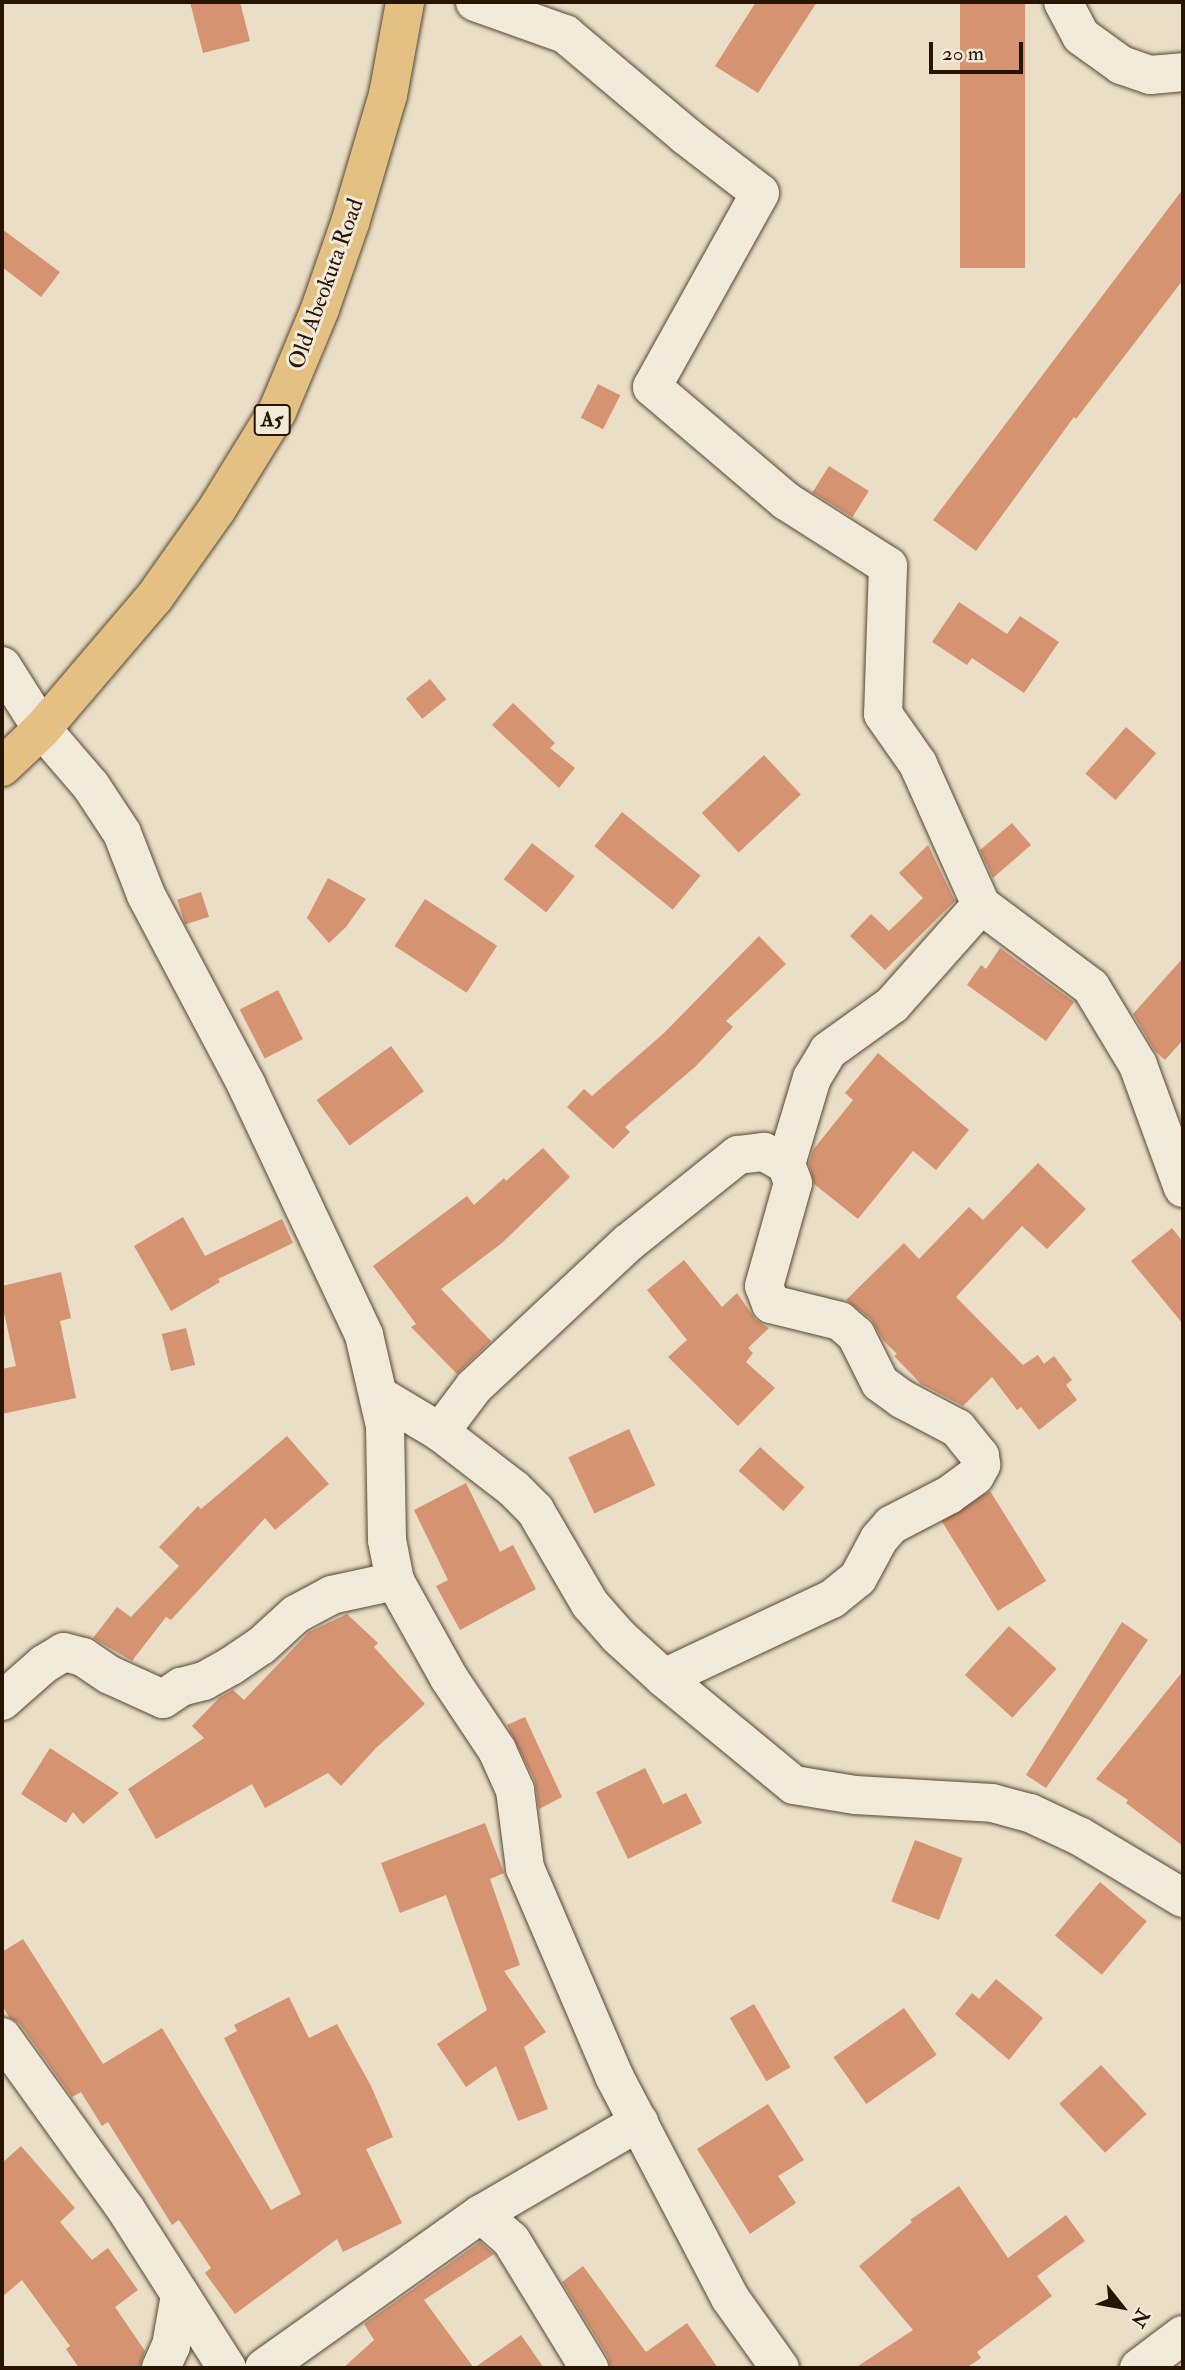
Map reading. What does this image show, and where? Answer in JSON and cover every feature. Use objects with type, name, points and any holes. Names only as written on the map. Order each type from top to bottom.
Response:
[{"type":"highway","name":"Old Abeokuta Road","points":[[2,767],[43,729],[154,598],[217,509],[277,412],[320,309],[350,223],[388,95],[405,2]]},
{"type":"street","points":[[475,2],[565,34],[685,136],[760,193],[652,387],[786,501],[888,566],[883,714],[918,764],[981,905],[1091,987],[1138,1065],[1183,1188]]},
{"type":"street","points":[[1063,2],[1081,36],[1121,65],[1150,75],[1183,72]]},
{"type":"street","points":[[2,666],[43,729],[91,786],[122,833],[146,894],[246,1084],[364,1335],[385,1426],[387,1540],[395,1581],[449,1678],[502,1760],[515,1790],[525,1868],[614,2076],[730,2298],[780,2368]]},
{"type":"street","points":[[664,1678],[832,1600],[858,1578],[878,1539],[891,1525],[949,1495],[975,1476],[981,1465],[980,1456],[957,1428],[902,1399],[880,1383],[856,1335],[841,1321],[771,1304],[764,1286],[793,1183],[786,1164],[812,1078],[828,1051],[892,1004],[981,905]]},
{"type":"street","points":[[439,1432],[474,1387],[628,1243],[738,1155],[764,1152],[786,1164]]},
{"type":"street","points":[[380,1396],[439,1432],[514,1489],[535,1510],[590,1604],[618,1636],[664,1678],[794,1785],[855,1795],[992,1803],[1030,1813],[1081,1837],[1183,1898]]},
{"type":"street","points":[[2,1701],[44,1664],[64,1652],[83,1657],[110,1675],[163,1699],[181,1687],[204,1681],[231,1666],[261,1646],[296,1614],[331,1595],[395,1581]]},
{"type":"street","points":[[2,2037],[125,2208],[227,2368]]},
{"type":"street","points":[[264,2368],[481,2214],[639,2122]]},
{"type":"street","points":[[481,2214],[511,2240],[589,2368]]},
{"type":"street","points":[[161,2368],[170,2346],[180,2295]]},
{"type":"street","points":[[1139,2368],[1183,2335]]},
{"type":"building","points":[[190,2],[240,2],[250,41],[203,53]]},
{"type":"building","points":[[756,2],[817,2],[758,93],[715,66]]},
{"type":"building","points":[[960,2],[1025,2],[1025,268],[960,268]]},
{"type":"building","points":[[1183,189],[1183,280],[1076,419],[1074,417],[976,551],[933,520]]},
{"type":"building","points":[[2,229],[60,272],[41,297],[2,267]]},
{"type":"building","points":[[598,384],[620,395],[603,429],[581,418]]},
{"type":"building","points":[[829,466],[869,491],[852,517],[813,492]]},
{"type":"building","points":[[959,602],[1007,634],[1020,616],[1059,642],[1024,693],[972,658],[967,665],[932,642]]},
{"type":"building","points":[[430,679],[446,699],[422,719],[406,699]]},
{"type":"building","points":[[513,703],[555,743],[550,748],[575,768],[559,788],[492,725]]},
{"type":"building","points":[[1126,727],[1156,753],[1116,800],[1085,774]]},
{"type":"building","points":[[764,755],[801,794],[739,852],[702,813]]},
{"type":"building","points":[[622,812],[700,876],[673,910],[594,846]]},
{"type":"building","points":[[1012,823],[1031,845],[993,878],[980,850]]},
{"type":"building","points":[[532,843],[575,876],[546,912],[504,879]]},
{"type":"building","points":[[928,845],[955,901],[885,970],[850,936],[871,914],[889,931],[923,898],[899,873]]},
{"type":"building","points":[[328,878],[366,899],[346,927],[329,943],[307,918]]},
{"type":"building","points":[[201,892],[209,917],[185,924],[177,900]]},
{"type":"building","points":[[425,899],[497,946],[467,993],[395,946]]},
{"type":"building","points":[[759,936],[786,964],[726,1021],[733,1027],[696,1066],[625,1127],[630,1132],[613,1149],[567,1107],[584,1089],[592,1096],[664,1033]]},
{"type":"building","points":[[1000,948],[1074,1002],[1046,1041],[967,985],[981,965],[986,969]]},
{"type":"building","points":[[1183,958],[1183,1040],[1165,1060],[1155,1051],[1133,1014]]},
{"type":"building","points":[[278,990],[303,1039],[265,1059],[240,1010]]},
{"type":"building","points":[[391,1046],[424,1091],[349,1145],[317,1100]]},
{"type":"building","points":[[878,1053],[969,1130],[936,1170],[913,1151],[858,1219],[814,1184],[809,1163],[813,1150],[853,1100],[845,1093]]},
{"type":"building","points":[[543,1148],[570,1177],[502,1243],[441,1289],[491,1341],[457,1374],[411,1327],[416,1324],[373,1266],[467,1196],[474,1205]]},
{"type":"building","points":[[1038,1163],[1086,1209],[1047,1249],[1022,1226],[956,1297],[1023,1365],[1038,1355],[1044,1364],[1054,1356],[1072,1380],[1066,1385],[1077,1400],[1039,1430],[1021,1407],[1017,1410],[992,1377],[963,1406],[921,1384],[894,1356],[897,1354],[883,1340],[871,1319],[846,1300],[904,1243],[919,1259],[969,1207],[983,1220]]},
{"type":"building","points":[[183,1217],[205,1256],[282,1219],[293,1243],[218,1279],[220,1282],[171,1311],[134,1246]]},
{"type":"building","points":[[1172,1228],[1183,1242],[1183,1324],[1131,1261]]},
{"type":"building","points":[[684,1260],[722,1307],[737,1293],[756,1320],[769,1328],[748,1348],[753,1353],[746,1362],[775,1388],[738,1426],[668,1357],[687,1340],[647,1290]]},
{"type":"building","points":[[61,1272],[71,1318],[60,1321],[76,1398],[2,1414],[2,1369],[16,1366],[2,1304],[2,1286]]},
{"type":"building","points":[[186,1328],[195,1365],[171,1371],[162,1334]]},
{"type":"building","points":[[629,1429],[655,1485],[594,1514],[568,1457]]},
{"type":"building","points":[[287,1436],[329,1484],[275,1530],[265,1518],[171,1620],[166,1617],[132,1661],[93,1638],[117,1607],[131,1617],[179,1566],[159,1547],[198,1506],[201,1509]]},
{"type":"building","points":[[760,1447],[805,1487],[783,1511],[739,1471]]},
{"type":"building","points":[[466,1483],[500,1552],[513,1545],[536,1589],[460,1630],[436,1586],[448,1580],[414,1510]]},
{"type":"building","points":[[990,1491],[1046,1581],[998,1611],[942,1521]]},
{"type":"building","points":[[347,1614],[378,1643],[374,1647],[425,1704],[376,1748],[341,1786],[328,1773],[265,1808],[252,1784],[156,1839],[128,1789],[204,1738],[192,1726],[219,1698],[233,1690],[244,1700],[309,1632]]},
{"type":"building","points":[[1122,1622],[1148,1640],[1046,1788],[1026,1775]]},
{"type":"building","points":[[1009,1626],[1057,1669],[1012,1718],[965,1675]]},
{"type":"building","points":[[1183,1671],[1183,1846],[1126,1803],[1128,1800],[1096,1779]]},
{"type":"building","points":[[525,1717],[562,1797],[539,1809],[535,1781],[507,1725]]},
{"type":"building","points":[[50,1748],[119,1793],[83,1824],[73,1812],[66,1823],[21,1794]]},
{"type":"building","points":[[645,1768],[663,1804],[686,1793],[702,1823],[628,1859],[596,1792]]},
{"type":"building","points":[[485,1823],[504,1873],[490,1879],[520,1965],[504,1971],[546,2032],[524,2047],[548,2109],[518,2121],[496,2066],[466,2087],[437,2044],[487,2010],[446,1895],[400,1913],[381,1863]]},
{"type":"building","points":[[915,1840],[963,1858],[939,1920],[891,1902]]},
{"type":"building","points":[[1100,1882],[1147,1921],[1102,1975],[1055,1936]]},
{"type":"building","points":[[23,1939],[103,2064],[162,2028],[271,2210],[301,2194],[224,2038],[237,2031],[234,2025],[289,1997],[309,2038],[337,2024],[371,2086],[393,2137],[366,2149],[402,2223],[343,2252],[337,2239],[235,2314],[205,2273],[211,2268],[179,2220],[172,2225],[108,2122],[102,2126],[81,2092],[72,2097],[20,2024],[9,2017],[2,2005],[2,1952]]},
{"type":"building","points":[[996,1979],[1043,2018],[1009,2060],[955,2014],[972,1993],[979,1999]]},
{"type":"building","points":[[754,2004],[790,2067],[766,2081],[730,2018]]},
{"type":"building","points":[[904,2008],[937,2055],[866,2104],[834,2057]]},
{"type":"building","points":[[1101,2065],[1147,2114],[1105,2153],[1059,2104]]},
{"type":"building","points":[[768,2104],[804,2160],[778,2176],[796,2203],[750,2234],[697,2149]]},
{"type":"building","points":[[21,2146],[75,2208],[60,2222],[92,2260],[108,2248],[138,2290],[115,2307],[145,2351],[139,2368],[79,2368],[66,2349],[70,2346],[22,2280],[2,2297],[2,2163]]},
{"type":"building","points":[[959,2186],[1008,2258],[1066,2215],[1085,2241],[1037,2276],[1052,2296],[977,2352],[981,2358],[966,2368],[855,2368],[913,2330],[859,2266],[912,2222],[910,2220]]},
{"type":"building","points":[[480,2242],[494,2254],[424,2300],[474,2368],[343,2368],[374,2340],[364,2324]]},
{"type":"building","points":[[583,2266],[646,2352],[687,2323],[718,2368],[611,2368],[608,2357],[562,2282]]},
{"type":"building","points":[[521,2335],[544,2368],[474,2368]]}]
